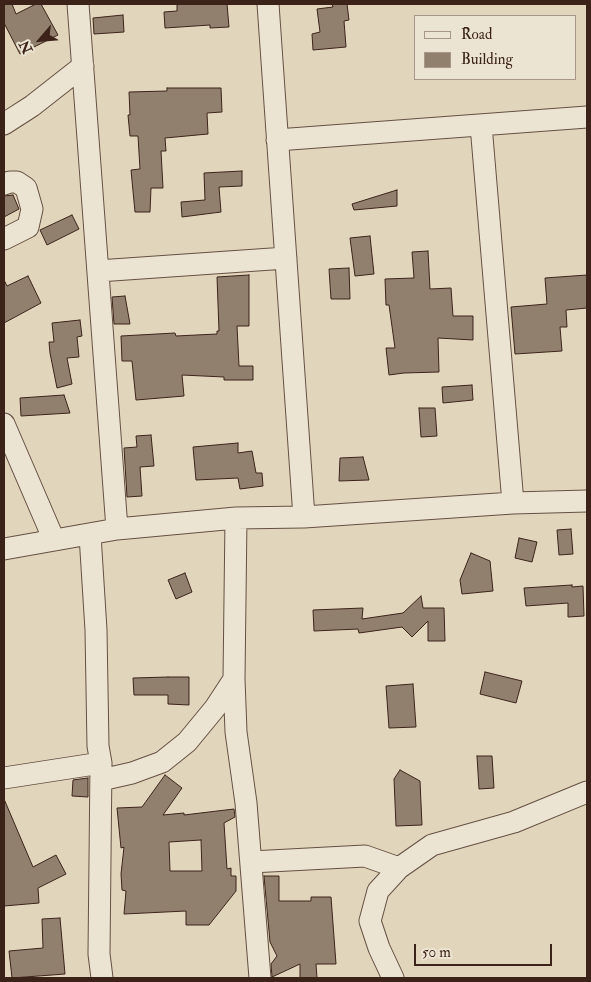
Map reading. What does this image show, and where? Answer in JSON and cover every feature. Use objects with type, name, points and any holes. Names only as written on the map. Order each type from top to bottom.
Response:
[{"type":"street","points":[[78,4],[117,529]]},
{"type":"street","points":[[268,4],[304,517]]},
{"type":"street","points":[[4,124],[32,106],[83,66]]},
{"type":"street","points":[[277,140],[587,117]]},
{"type":"street","points":[[481,125],[513,503]]},
{"type":"street","points":[[4,184],[17,182],[26,188],[32,209],[28,227],[4,240]]},
{"type":"street","points":[[98,271],[286,258]]},
{"type":"street","points":[[4,424],[54,540]]},
{"type":"street","points":[[4,549],[117,529],[236,518],[304,517],[513,503],[587,501]]},
{"type":"street","points":[[236,518],[234,679],[236,732],[246,803],[260,978]]},
{"type":"street","points":[[90,535],[96,630],[98,746],[101,772],[99,954],[102,978]]},
{"type":"street","points":[[4,778],[101,772],[132,774],[162,762],[187,742],[216,708],[234,679]]},
{"type":"street","points":[[393,978],[379,948],[370,921],[378,891],[399,868],[432,845],[514,822],[587,792]]},
{"type":"street","points":[[251,862],[365,856],[399,868]]},
{"type":"building","points":[[4,4],[12,4],[16,14],[36,4],[41,4],[58,35],[20,54],[4,23]]},
{"type":"building","points":[[177,4],[227,4],[229,27],[210,28],[210,25],[165,28],[164,12],[177,11]]},
{"type":"building","points":[[332,4],[347,4],[349,20],[344,21],[346,47],[313,50],[312,34],[320,32],[317,9],[333,7]]},
{"type":"building","points":[[123,15],[124,32],[94,34],[93,18]]},
{"type":"building","points":[[167,88],[221,88],[222,112],[207,113],[208,134],[165,138],[166,151],[161,151],[163,188],[151,188],[150,212],[135,212],[131,170],[140,169],[138,136],[130,136],[128,115],[130,115],[129,92],[167,91]]},
{"type":"building","points":[[242,171],[242,186],[219,187],[221,212],[182,217],[181,202],[205,200],[204,173]]},
{"type":"building","points":[[397,190],[397,206],[354,210],[352,204]]},
{"type":"building","points":[[13,195],[19,209],[4,217],[4,196]]},
{"type":"building","points":[[72,215],[79,229],[47,245],[40,230]]},
{"type":"building","points":[[370,236],[374,274],[355,276],[350,238]]},
{"type":"building","points":[[428,251],[430,289],[451,288],[453,316],[473,316],[473,340],[438,338],[439,372],[389,375],[386,348],[395,348],[389,305],[386,305],[385,279],[414,278],[412,252]]},
{"type":"building","points":[[349,268],[350,299],[331,299],[329,269]]},
{"type":"building","points":[[249,275],[249,326],[237,326],[239,366],[253,366],[253,380],[224,380],[224,377],[182,375],[184,396],[136,400],[132,361],[122,361],[121,336],[175,333],[176,336],[217,334],[217,331],[219,331],[217,277]]},
{"type":"building","points":[[587,275],[587,308],[566,310],[567,327],[560,327],[562,351],[515,354],[511,307],[547,304],[545,278]]},
{"type":"building","points":[[28,276],[41,303],[4,323],[4,280],[7,286]]},
{"type":"building","points":[[125,296],[130,324],[114,324],[112,297]]},
{"type":"building","points":[[80,320],[82,336],[77,337],[79,357],[67,358],[72,384],[57,388],[49,342],[54,342],[52,323]]},
{"type":"building","points":[[472,385],[473,400],[443,403],[442,387]]},
{"type":"building","points":[[64,395],[70,413],[21,416],[20,398]]},
{"type":"building","points":[[419,408],[435,408],[437,436],[421,437]]},
{"type":"building","points":[[151,435],[154,466],[140,467],[142,496],[127,497],[124,448],[137,447],[136,436]]},
{"type":"building","points":[[238,443],[238,453],[252,451],[256,473],[262,473],[263,486],[240,489],[238,478],[196,480],[193,447]]},
{"type":"building","points":[[363,457],[369,480],[339,481],[340,458]]},
{"type":"building","points":[[571,529],[573,554],[559,555],[557,530]]},
{"type":"building","points":[[519,538],[537,542],[532,562],[515,558]]},
{"type":"building","points":[[471,553],[490,561],[493,591],[462,594],[460,580]]},
{"type":"building","points":[[185,573],[192,592],[176,599],[168,580]]},
{"type":"building","points":[[572,585],[572,587],[583,586],[584,616],[568,617],[568,603],[526,606],[524,588]]},
{"type":"building","points":[[421,596],[423,608],[444,608],[445,641],[428,641],[428,621],[412,637],[402,627],[359,633],[358,629],[314,631],[313,610],[363,608],[362,619],[403,613]]},
{"type":"building","points":[[485,672],[522,681],[516,703],[480,694]]},
{"type":"building","points":[[189,677],[189,705],[168,704],[168,695],[134,695],[133,678]]},
{"type":"building","points":[[413,684],[416,727],[389,728],[386,686]]},
{"type":"building","points":[[477,756],[492,756],[494,788],[479,789]]},
{"type":"building","points":[[400,770],[420,781],[422,825],[396,826],[394,779]]},
{"type":"building","points":[[165,775],[182,788],[163,815],[184,813],[184,815],[234,809],[235,817],[224,823],[227,869],[231,868],[231,876],[236,876],[236,891],[209,925],[186,925],[186,911],[124,914],[126,891],[122,890],[121,874],[124,847],[121,848],[117,808],[142,807]],"holes":[[[201,840],[202,871],[170,871],[169,842]]]},
{"type":"building","points":[[88,778],[88,797],[72,796],[73,780]]},
{"type":"building","points":[[4,799],[33,867],[56,855],[66,874],[38,888],[39,903],[4,906]]},
{"type":"building","points":[[264,876],[279,876],[279,901],[311,901],[311,897],[331,897],[336,964],[316,964],[317,978],[300,978],[300,964],[272,977],[271,964],[277,956],[270,942]]},
{"type":"building","points":[[60,918],[65,974],[12,978],[9,951],[43,948],[42,919]]}]
